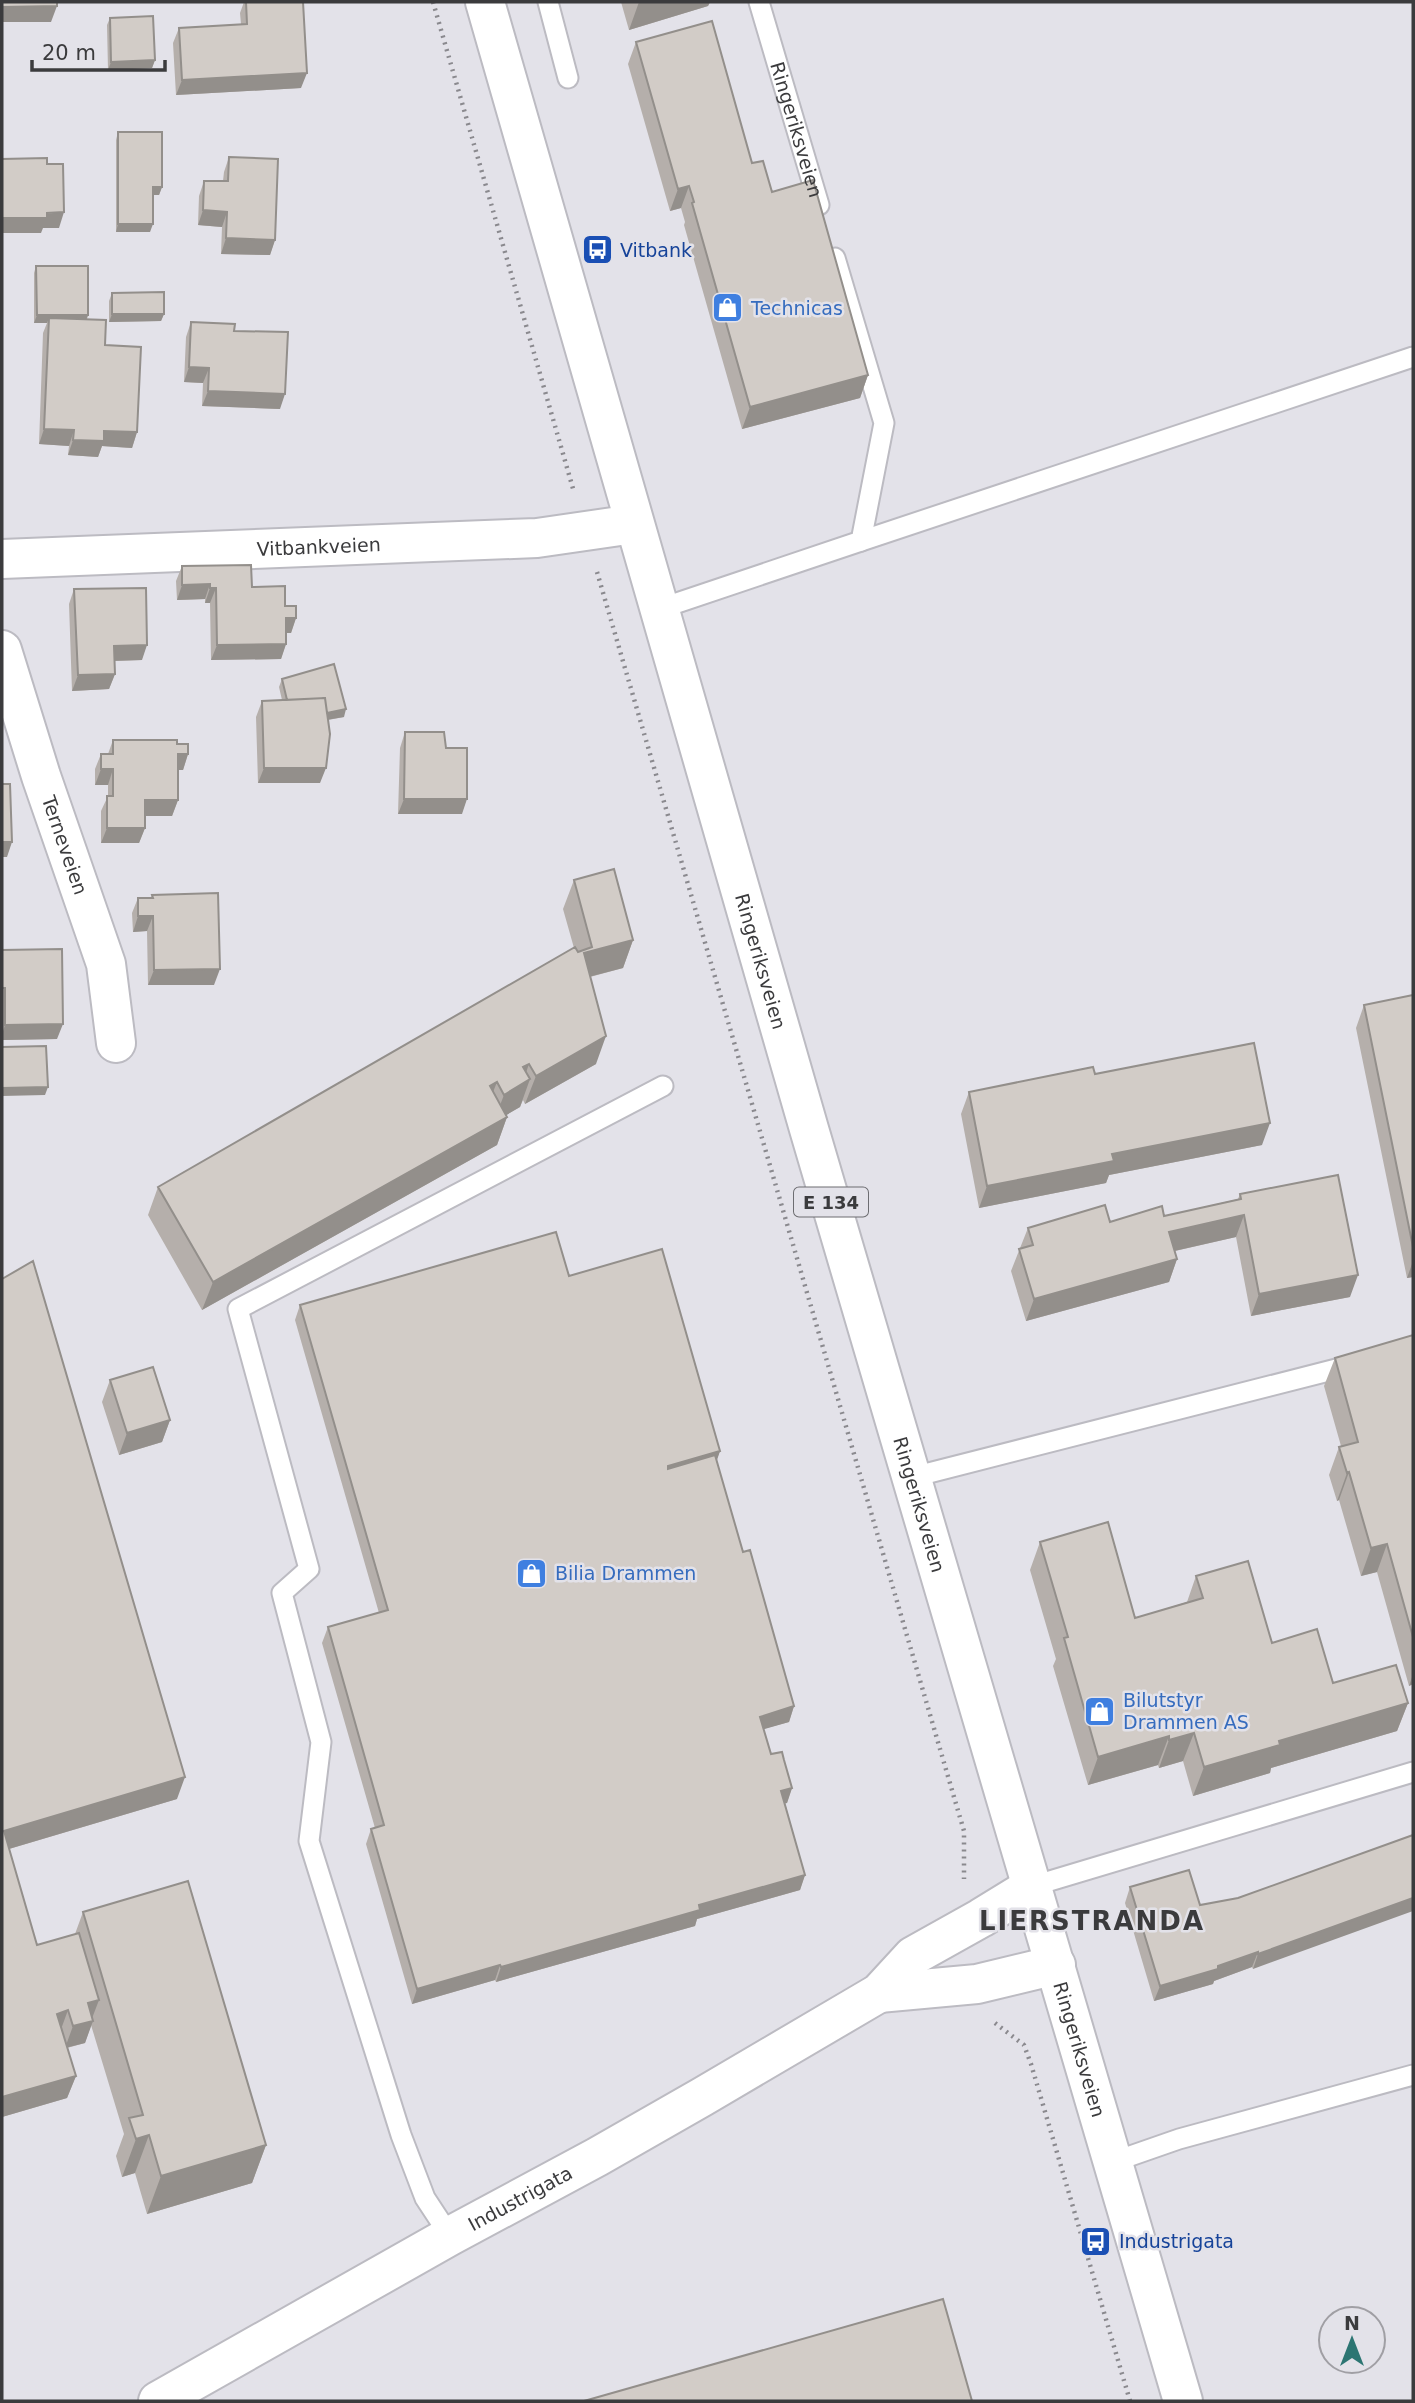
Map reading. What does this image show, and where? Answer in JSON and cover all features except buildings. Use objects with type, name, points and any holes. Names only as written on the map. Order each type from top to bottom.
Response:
[{"type":"main road","name":"Ringeriksveien","points":[[485,2],[634,524],[1183,2401]]},
{"type":"main road","name":"Vitbankveien","points":[[2,559],[537,538],[634,524]]},
{"type":"main road","name":"Terneveien","points":[[2,650],[41,776],[106,964],[116,1043]]},
{"type":"main road","name":"Industrigata","points":[[163,2400],[450,2236],[620,2144],[879,1993],[913,1956],[1032,1886]]},
{"type":"main road","name":"Industrigata","points":[[879,1993],[977,1984],[1056,1965]]},
{"type":"lane","points":[[548,2],[568,78]]},
{"type":"lane","name":"Ringeriksveien","points":[[759,2],[884,423],[861,541]]},
{"type":"lane","points":[[659,609],[1413,357]]},
{"type":"lane","points":[[450,2236],[425,2198],[401,2135],[309,1841],[321,1742],[282,1593],[309,1569],[238,1309],[663,1086]]},
{"type":"lane","points":[[913,1477],[1373,1360]]},
{"type":"lane","points":[[1032,1886],[1413,1772]]},
{"type":"lane","points":[[1113,2162],[1179,2139],[1413,2075]]},
{"type":"path","points":[[433,2],[575,495]]},
{"type":"path","points":[[594,561],[961,1820],[964,1886]]},
{"type":"path","points":[[988,2019],[1024,2045],[1130,2401]]},
{"type":"place","name":"Vitbank","points":[[597,250]]},
{"type":"place","name":"Technicas","points":[[728,308]]},
{"type":"place","name":"Bilia Drammen","points":[[532,1573]]},
{"type":"place","name":"Bilutstyr Drammen AS","points":[[1100,1711]]},
{"type":"place","name":"Industrigata","points":[[1096,2241]]},
{"type":"district","name":"LIERSTRANDA","points":[[1092,1921]]}]
